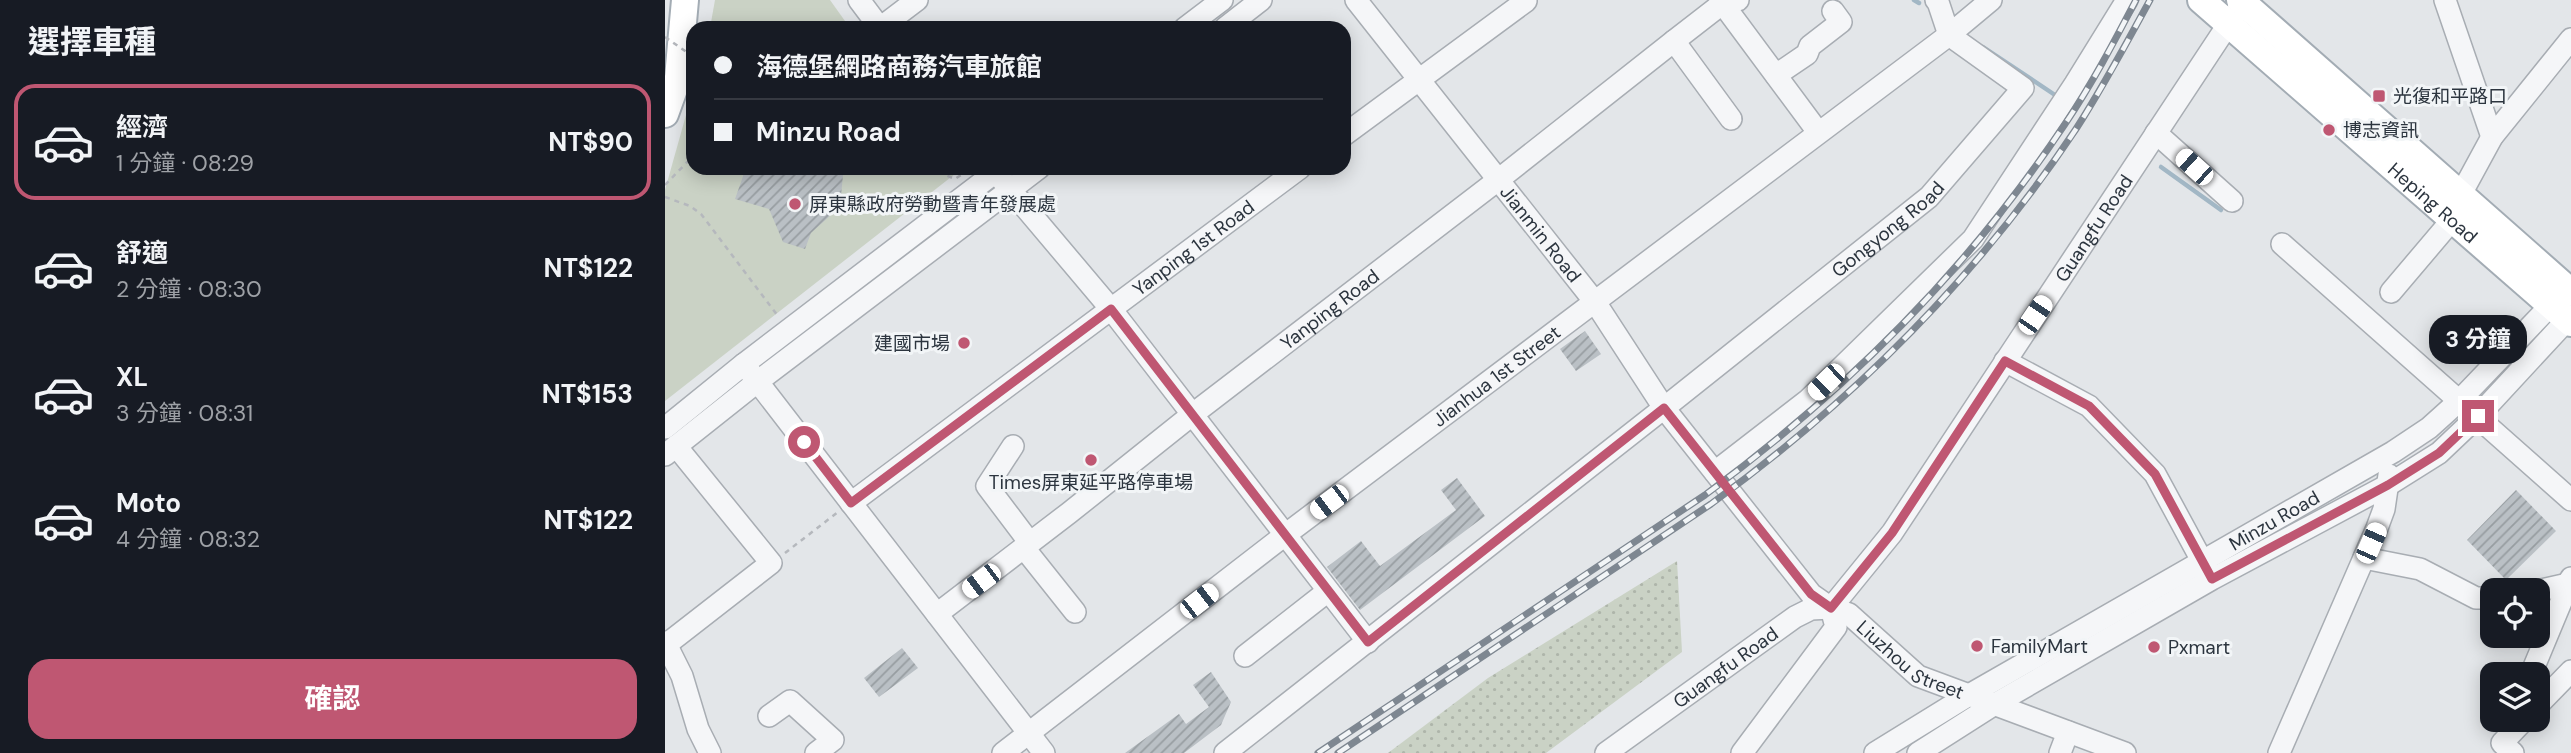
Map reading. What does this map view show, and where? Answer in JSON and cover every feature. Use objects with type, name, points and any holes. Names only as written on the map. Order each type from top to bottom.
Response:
[{"type":"main road","points":[[665,114],[678,78],[685,0]]},
{"type":"main road","name":"Heping Road","points":[[2201,0],[2238,6],[2461,194],[2567,304]]},
{"type":"main road","name":"Heping Road","points":[[2238,6],[2452,219],[2567,304]]},
{"type":"street","points":[[889,21],[917,0]]},
{"type":"street","points":[[1194,21],[1221,0]]},
{"type":"street","points":[[1234,21],[1261,0]]},
{"type":"street","name":"Jianmin Road","points":[[1356,0],[1595,303],[1664,408],[1715,472]]},
{"type":"street","points":[[1936,0],[1948,35]]},
{"type":"street","name":"Jianhua 1st Street","points":[[1003,753],[1285,535],[1595,303],[1991,0]]},
{"type":"street","points":[[1715,472],[1808,400],[1973,239],[2127,0]]},
{"type":"street","points":[[2445,0],[2493,136]]},
{"type":"street","points":[[862,1],[875,21]]},
{"type":"street","points":[[1351,130],[1527,1]]},
{"type":"street","points":[[1727,1],[1818,132]]},
{"type":"street","name":"Yanping Road","points":[[937,614],[1727,1]]},
{"type":"street","name":"Guangfu Road","points":[[1606,753],[1795,617],[1811,609],[1831,608],[1892,533],[2238,6]]},
{"type":"street","points":[[1776,75],[1807,54],[1810,46],[1841,22],[1833,11]]},
{"type":"street","name":"Gongyong Road","points":[[1664,408],[1929,197],[2023,88],[1948,35]]},
{"type":"street","points":[[2461,194],[2493,136],[2571,39]]},
{"type":"street","points":[[1674,41],[1731,119]]},
{"type":"street","points":[[2156,133],[2232,201]]},
{"type":"street","points":[[669,443],[744,364],[988,175]]},
{"type":"street","points":[[1000,175],[1111,309],[1368,642]]},
{"type":"street","points":[[669,443],[757,382],[1030,175]]},
{"type":"street","name":"Yanping 1st Road","points":[[851,503],[1291,175]]},
{"type":"street","points":[[2391,292],[2452,219]]},
{"type":"street","points":[[2282,244],[2571,500]]},
{"type":"street","name":"Minzu Road","points":[[1875,753],[2201,560],[2393,452],[2429,428],[2567,304]]},
{"type":"street","name":"Minzu Road","points":[[1918,753],[1995,704],[2212,579],[2388,485],[2439,453],[2478,416],[2567,304]]},
{"type":"street","points":[[2005,361],[2089,406],[2155,474],[2212,579]]},
{"type":"street","points":[[744,364],[1045,753]]},
{"type":"street","points":[[1225,753],[1664,408]]},
{"type":"street","points":[[669,443],[771,563],[666,643],[682,677],[698,729],[710,753]]},
{"type":"street","points":[[1013,446],[987,486],[1075,612]]},
{"type":"street","points":[[2279,753],[2384,509],[2393,452]]},
{"type":"street","name":"Liuzhou Street","points":[[1715,472],[1811,594],[1831,608],[1849,614],[1918,676],[2125,753]]},
{"type":"street","points":[[2364,558],[2420,569],[2480,598]]},
{"type":"street","points":[[2550,587],[2570,582]]},
{"type":"street","points":[[2536,662],[2570,582]]},
{"type":"street","points":[[1245,656],[1328,591]]},
{"type":"street","points":[[1742,753],[1836,627],[1831,608]]},
{"type":"street","points":[[2550,693],[2571,671]]},
{"type":"street","points":[[769,716],[790,701],[833,740],[816,753]]},
{"type":"street","points":[[2060,753],[2068,732]]},
{"type":"street","points":[[2505,750],[2509,732]]},
{"type":"street","points":[[2505,750],[2517,732]]},
{"type":"path","points":[[665,37],[686,52]]},
{"type":"path","points":[[665,186],[686,164]]},
{"type":"path","points":[[665,197],[690,206],[701,214],[788,330]]},
{"type":"path","points":[[771,563],[851,503]]},
{"type":"shaded area","points":[[715,0],[830,0],[845,21],[711,21]]},
{"type":"shaded area","points":[[686,115],[686,175],[954,175],[665,401],[665,190]]},
{"type":"shaded area","points":[[1677,561],[1682,652],[1546,753],[1388,753],[1488,678]]},
{"type":"building","name":"屏東縣政府勞動暨青年發展處","points":[[744,175],[843,175],[841,196],[833,213],[811,233],[805,249],[783,242],[769,209],[735,199]]},
{"type":"building","points":[[1585,331],[1601,354],[1576,371],[1560,349]]},
{"type":"building","points":[[1457,478],[1485,516],[1360,610],[1327,567],[1361,541],[1380,566],[1456,510],[1441,490]]},
{"type":"building","points":[[2516,490],[2556,531],[2508,578],[2504,578],[2467,540]]},
{"type":"building","points":[[902,648],[918,668],[879,697],[864,678]]},
{"type":"building","points":[[1211,672],[1231,702],[1221,725],[1184,753],[1125,753],[1179,714],[1186,724],[1209,707],[1193,685]]},
{"type":"waterway","points":[[1914,0],[1919,3]]},
{"type":"waterway","points":[[1983,47],[2055,95]]},
{"type":"waterway","points":[[2161,167],[2221,210]]},
{"type":"railway","points":[[1318,753],[1705,495],[1757,455],[1855,370],[1945,278],[2027,178],[2084,94],[2136,0]]},
{"type":"railway","points":[[1338,753],[1711,504],[1815,422],[1863,378],[1955,285],[2038,183],[2086,113],[2150,0]]},
{"type":"place","name":"光復和平路口","points":[[2379,96]]},
{"type":"place","name":"博志資訊","points":[[2329,130]]},
{"type":"place","name":"屏東縣政府勞動暨青年發展處","points":[[795,204]]},
{"type":"place","name":"建國市場","points":[[964,343]]},
{"type":"place","name":"Times屏東延平路停車場","points":[[1091,460]]},
{"type":"place","name":"FamilyMart","points":[[1977,646]]},
{"type":"place","name":"Pxmart","points":[[2154,647]]},
{"type":"route","points":[[804,442],[851,503],[1111,309],[1368,642],[1664,408],[1811,594],[1831,608],[1892,533],[2005,361],[2089,406],[2155,474],[2212,579],[2388,485],[2439,453],[2478,416]]}]
